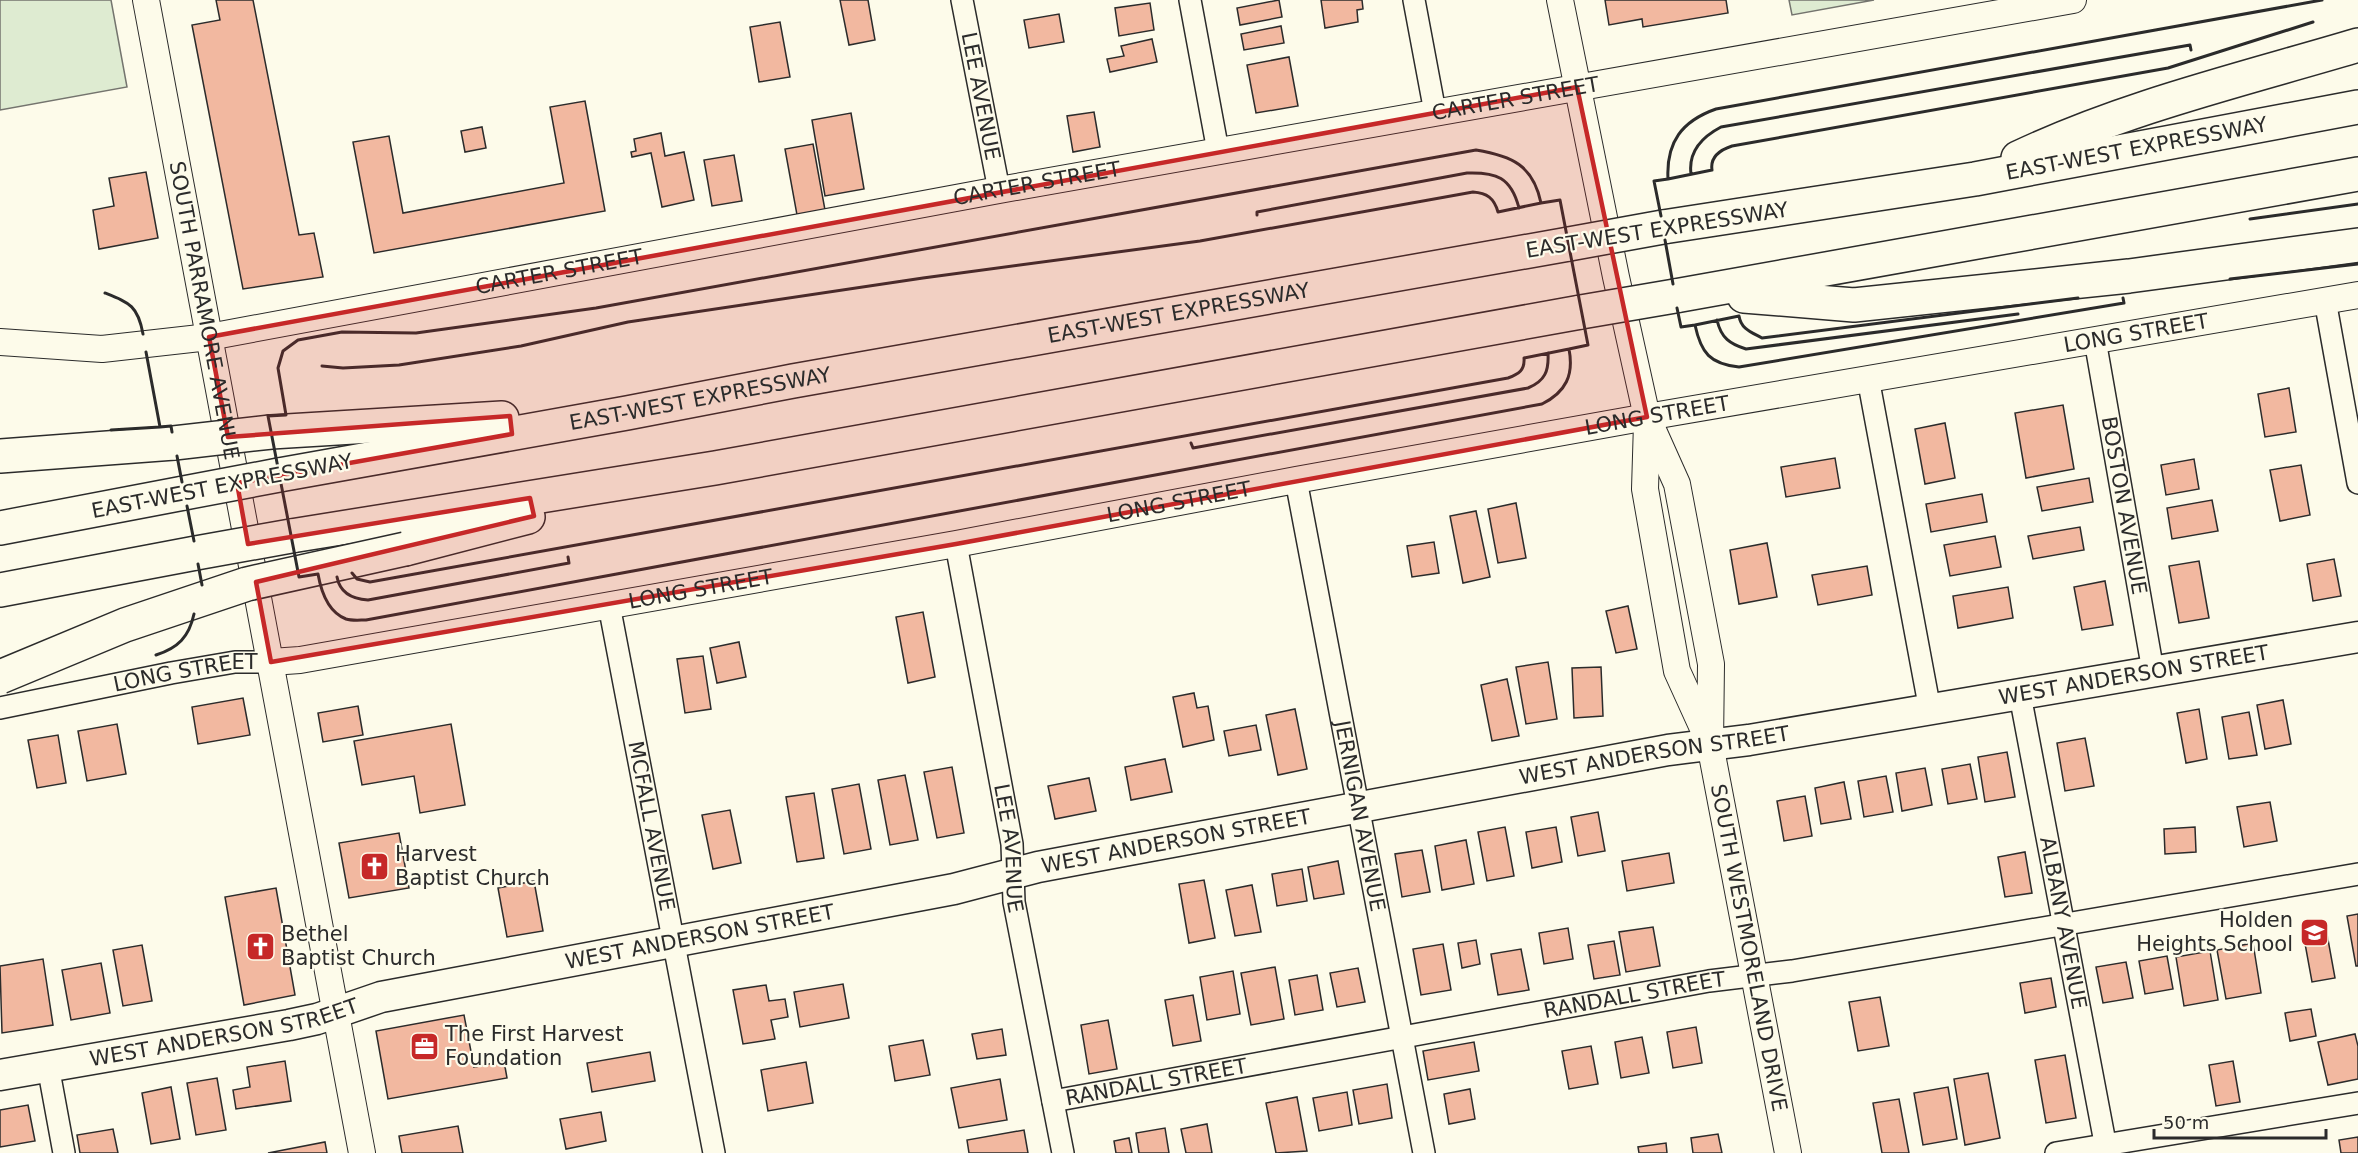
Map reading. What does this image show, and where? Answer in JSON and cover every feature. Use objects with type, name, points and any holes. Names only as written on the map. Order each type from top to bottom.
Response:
[{"type":"highway","points":[[1975,179],[2064,136],[2146,108],[2358,45]]},
{"type":"highway","name":"EAST-WEST EXPRESSWAY","points":[[0,528],[793,381],[1663,227],[1975,179],[2358,106]]},
{"type":"highway","points":[[0,590],[291,536],[715,468],[2358,174]]},
{"type":"highway","points":[[1687,294],[1854,305],[2129,276],[2358,245]]},
{"type":"highway","points":[[0,456],[174,443],[271,432],[479,418],[627,413]]},
{"type":"highway","points":[[0,677],[126,625],[247,584],[405,549],[715,468]]},
{"type":"main road","name":"WEST ANDERSON STREET","points":[[0,1075],[289,1025],[391,995],[954,889],[1014,873],[1358,807],[1668,750],[1749,740],[2358,637]]},
{"type":"street","name":"SOUTH PARRAMORE AVENUE","points":[[146,0],[362,1153]]},
{"type":"street","name":"LEE AVENUE","points":[[962,0],[999,190]]},
{"type":"street","points":[[1190,0],[1218,151]]},
{"type":"street","points":[[1414,0],[1435,112]]},
{"type":"street","name":"SOUTH WESTMORELAND DRIVE","points":[[1560,0],[1576,87],[1647,417],[1677,484],[1711,664],[1710,744],[1788,1153]]},
{"type":"street","name":"CARTER STREET","points":[[0,342],[102,349],[209,337],[999,190],[2020,5],[2073,0]]},
{"type":"street","name":"LONG STREET","points":[[0,708],[171,673],[235,662],[300,660],[956,544],[1647,417],[2358,295]]},
{"type":"street","points":[[2325,300],[2358,483]]},
{"type":"street","name":"BOSTON AVENUE","points":[[2095,340],[2153,671]]},
{"type":"street","points":[[1868,378],[1930,710]]},
{"type":"street","name":"SOUTH WESTMORELAND DRIVE","points":[[1647,417],[1645,489],[1677,671],[1710,744]]},
{"type":"street","name":"JERNIGAN AVENUE","points":[[1296,480],[1424,1153]]},
{"type":"street","name":"LEE AVENUE","points":[[956,544],[1010,834],[1014,902],[1063,1153]]},
{"type":"street","name":"MCFALL AVENUE","points":[[609,605],[714,1153]]},
{"type":"street","name":"ALBANY AVENUE","points":[[2020,695],[2106,1149]]},
{"type":"street","name":"RANDALL STREET","points":[[1053,1101],[1709,981],[1792,971],[2358,874]]},
{"type":"street","points":[[48,1066],[64,1153]]},
{"type":"street","points":[[2056,1153],[2106,1149],[2358,1103]]},
{"type":"highlighted area","points":[[1577,87],[1647,417],[956,544],[271,662],[256,582],[534,516],[530,498],[248,544],[237,483],[512,434],[510,416],[228,437],[209,337]]},
{"type":"green space","points":[[0,0],[111,0],[127,87],[0,110]]},
{"type":"green space","points":[[1789,0],[1874,0],[1792,15]]},
{"type":"building","points":[[216,0],[253,0],[299,235],[314,233],[323,277],[243,289],[192,25],[220,20]]},
{"type":"building","points":[[840,0],[868,0],[875,40],[849,45]]},
{"type":"building","points":[[1279,0],[1282,17],[1240,25],[1237,8]]},
{"type":"building","points":[[1321,0],[1362,0],[1363,9],[1357,10],[1358,22],[1325,28]]},
{"type":"building","points":[[1605,0],[1726,0],[1728,13],[1643,27],[1642,19],[1609,25]]},
{"type":"building","points":[[1150,3],[1154,30],[1119,36],[1115,8]]},
{"type":"building","points":[[1059,14],[1064,42],[1029,48],[1024,20]]},
{"type":"building","points":[[780,22],[790,77],[759,82],[750,27]]},
{"type":"building","points":[[1281,26],[1284,43],[1244,50],[1241,34]]},
{"type":"building","points":[[1152,39],[1157,62],[1110,72],[1107,59],[1124,56],[1121,46]]},
{"type":"building","points":[[1289,57],[1298,106],[1256,113],[1247,65]]},
{"type":"building","points":[[585,101],[605,211],[374,253],[353,142],[389,136],[403,213],[564,183],[550,107]]},
{"type":"building","points":[[1094,112],[1100,147],[1073,152],[1067,116]]},
{"type":"building","points":[[851,113],[864,189],[825,196],[812,120]]},
{"type":"building","points":[[482,127],[486,148],[465,152],[461,131]]},
{"type":"building","points":[[661,133],[665,156],[684,152],[694,200],[662,207],[651,153],[632,157],[631,152],[636,151],[634,139]]},
{"type":"building","points":[[813,144],[825,210],[797,215],[785,149]]},
{"type":"building","points":[[734,155],[742,201],[712,206],[704,160]]},
{"type":"building","points":[[146,172],[158,238],[99,249],[93,210],[114,206],[109,178]]},
{"type":"building","points":[[2289,388],[2296,432],[2265,437],[2258,394]]},
{"type":"building","points":[[2063,405],[2074,469],[2026,478],[2015,413]]},
{"type":"building","points":[[1945,423],[1955,478],[1925,484],[1915,429]]},
{"type":"building","points":[[1835,458],[1840,488],[1786,497],[1781,467]]},
{"type":"building","points":[[2194,459],[2199,489],[2166,495],[2161,465]]},
{"type":"building","points":[[2301,465],[2310,515],[2280,521],[2270,470]]},
{"type":"building","points":[[2089,478],[2093,502],[2042,511],[2037,487]]},
{"type":"building","points":[[1982,494],[1987,522],[1931,532],[1926,504]]},
{"type":"building","points":[[2212,500],[2218,531],[2172,539],[2167,508]]},
{"type":"building","points":[[1516,503],[1526,558],[1498,563],[1488,509]]},
{"type":"building","points":[[1476,511],[1490,577],[1463,583],[1450,516]]},
{"type":"building","points":[[2080,527],[2084,550],[2033,559],[2028,536]]},
{"type":"building","points":[[1995,536],[2001,567],[1950,576],[1944,545]]},
{"type":"building","points":[[1434,542],[1439,573],[1412,577],[1407,546]]},
{"type":"building","points":[[1767,543],[1777,597],[1739,604],[1730,550]]},
{"type":"building","points":[[2334,559],[2341,596],[2313,601],[2307,564]]},
{"type":"building","points":[[2199,561],[2209,618],[2179,623],[2169,566]]},
{"type":"building","points":[[1867,566],[1872,595],[1818,605],[1812,575]]},
{"type":"building","points":[[2105,581],[2113,625],[2082,630],[2074,587]]},
{"type":"building","points":[[2008,587],[2013,618],[1958,628],[1953,596]]},
{"type":"building","points":[[1628,606],[1637,649],[1616,653],[1606,611]]},
{"type":"building","points":[[923,612],[935,677],[908,683],[896,617]]},
{"type":"building","points":[[739,642],[746,677],[717,683],[710,648]]},
{"type":"building","points":[[703,656],[711,709],[685,713],[677,659]]},
{"type":"building","points":[[1548,662],[1557,719],[1526,724],[1516,667]]},
{"type":"building","points":[[1601,667],[1603,716],[1574,718],[1572,668]]},
{"type":"building","points":[[1507,679],[1519,736],[1492,741],[1481,685]]},
{"type":"building","points":[[1194,693],[1197,708],[1208,706],[1214,740],[1183,747],[1173,697]]},
{"type":"building","points":[[243,698],[250,735],[198,744],[192,707]]},
{"type":"building","points":[[2283,700],[2291,744],[2265,749],[2257,705]]},
{"type":"building","points":[[358,706],[363,735],[323,742],[318,713]]},
{"type":"building","points":[[1295,709],[1307,769],[1278,775],[1266,715]]},
{"type":"building","points":[[2199,709],[2207,759],[2186,763],[2177,713]]},
{"type":"building","points":[[2249,712],[2257,755],[2229,759],[2222,717]]},
{"type":"building","points":[[117,724],[126,774],[87,781],[78,731]]},
{"type":"building","points":[[451,724],[465,805],[420,813],[414,776],[362,785],[354,741]]},
{"type":"building","points":[[1256,725],[1261,750],[1229,756],[1224,731]]},
{"type":"building","points":[[58,735],[66,783],[37,788],[28,740]]},
{"type":"building","points":[[2085,738],[2094,786],[2065,791],[2057,743]]},
{"type":"building","points":[[2007,752],[2015,797],[1985,802],[1978,757]]},
{"type":"building","points":[[1165,759],[1172,792],[1131,800],[1125,767]]},
{"type":"building","points":[[1970,764],[1977,799],[1948,804],[1942,769]]},
{"type":"building","points":[[952,767],[964,833],[937,838],[924,772]]},
{"type":"building","points":[[1925,768],[1932,805],[1902,811],[1896,773]]},
{"type":"building","points":[[905,775],[918,840],[890,845],[878,780]]},
{"type":"building","points":[[1886,776],[1893,812],[1864,817],[1858,781]]},
{"type":"building","points":[[1089,778],[1096,811],[1055,819],[1048,786]]},
{"type":"building","points":[[1844,782],[1851,819],[1821,824],[1815,788]]},
{"type":"building","points":[[859,784],[871,849],[844,854],[832,789]]},
{"type":"building","points":[[814,793],[824,858],[797,862],[786,797]]},
{"type":"building","points":[[1805,796],[1812,836],[1784,841],[1777,801]]},
{"type":"building","points":[[2270,802],[2277,841],[2244,847],[2237,807]]},
{"type":"building","points":[[730,810],[741,863],[713,869],[702,815]]},
{"type":"building","points":[[1598,812],[1605,851],[1578,856],[1571,817]]},
{"type":"building","points":[[1505,827],[1514,876],[1487,881],[1478,832]]},
{"type":"building","points":[[1556,827],[1562,862],[1532,868],[1526,832]]},
{"type":"building","points":[[2195,827],[2196,852],[2165,854],[2164,829]]},
{"type":"building","name":"Harvest Baptist Church","points":[[399,833],[409,888],[349,898],[339,843]]},
{"type":"building","points":[[1466,840],[1474,884],[1442,890],[1435,846]]},
{"type":"building","points":[[1422,850],[1430,892],[1402,897],[1395,854]]},
{"type":"building","points":[[2025,852],[2032,893],[2005,897],[1998,857]]},
{"type":"building","points":[[1669,853],[1674,883],[1627,891],[1622,861]]},
{"type":"building","points":[[1338,861],[1344,894],[1314,899],[1308,867]]},
{"type":"building","points":[[1302,869],[1307,901],[1277,906],[1272,874]]},
{"type":"building","points":[[1204,880],[1215,938],[1189,943],[1179,884]]},
{"type":"building","points":[[534,881],[543,931],[507,937],[498,888]]},
{"type":"building","points":[[1252,885],[1261,932],[1235,936],[1226,890]]},
{"type":"building","name":"Bethel Baptist Church","points":[[276,888],[295,995],[244,1005],[225,897]]},
{"type":"building","points":[[2358,914],[2358,966],[2356,966],[2347,916]]},
{"type":"building","points":[[1653,927],[1660,966],[1626,972],[1619,932]]},
{"type":"building","points":[[1568,928],[1573,959],[1544,964],[1539,933]]},
{"type":"building","points":[[2327,934],[2335,978],[2312,982],[2304,938]]},
{"type":"building","points":[[1476,940],[1480,964],[1462,968],[1458,943]]},
{"type":"building","points":[[1614,941],[1620,975],[1594,979],[1588,945]]},
{"type":"building","points":[[2253,943],[2261,993],[2226,999],[2217,950]]},
{"type":"building","points":[[1443,944],[1451,990],[1421,995],[1413,949]]},
{"type":"building","points":[[142,945],[152,1001],[123,1006],[113,950]]},
{"type":"building","points":[[1521,949],[1529,990],[1498,995],[1491,954]]},
{"type":"building","points":[[2210,951],[2218,1000],[2184,1006],[2176,957]]},
{"type":"building","points":[[2167,956],[2173,989],[2145,994],[2139,961]]},
{"type":"building","points":[[43,959],[53,1025],[2,1033],[0,966]]},
{"type":"building","points":[[2126,962],[2133,998],[2103,1003],[2096,967]]},
{"type":"building","points":[[101,963],[110,1013],[71,1020],[62,970]]},
{"type":"building","points":[[1275,967],[1284,1019],[1251,1025],[1241,973]]},
{"type":"building","points":[[1358,968],[1365,1002],[1337,1007],[1330,973]]},
{"type":"building","points":[[1233,971],[1240,1014],[1207,1020],[1200,977]]},
{"type":"building","points":[[1317,975],[1323,1010],[1295,1015],[1289,980]]},
{"type":"building","points":[[2051,978],[2056,1007],[2025,1013],[2020,983]]},
{"type":"building","points":[[843,984],[849,1018],[800,1027],[794,992]]},
{"type":"building","points":[[766,985],[769,1001],[785,999],[788,1017],[771,1020],[775,1039],[743,1044],[733,990]]},
{"type":"building","points":[[1193,995],[1201,1041],[1173,1046],[1165,1000]]},
{"type":"building","points":[[1880,997],[1889,1046],[1858,1051],[1849,1002]]},
{"type":"building","points":[[2311,1009],[2316,1036],[2290,1041],[2285,1013]]},
{"type":"building","name":"The First Harvest Foundation","points":[[464,1015],[474,1067],[504,1061],[507,1078],[388,1099],[376,1031]]},
{"type":"building","points":[[1108,1020],[1117,1069],[1089,1074],[1081,1025]]},
{"type":"building","points":[[1696,1027],[1702,1063],[1673,1068],[1667,1032]]},
{"type":"building","points":[[1002,1029],[1006,1055],[977,1059],[972,1034]]},
{"type":"building","points":[[2355,1034],[2358,1046],[2358,1079],[2328,1085],[2318,1042]]},
{"type":"building","points":[[1642,1037],[1649,1073],[1621,1078],[1615,1042]]},
{"type":"building","points":[[923,1040],[930,1075],[895,1081],[889,1046]]},
{"type":"building","points":[[1474,1042],[1479,1071],[1428,1080],[1423,1051]]},
{"type":"building","points":[[1591,1046],[1598,1084],[1569,1089],[1562,1051]]},
{"type":"building","points":[[650,1052],[655,1081],[592,1092],[587,1063]]},
{"type":"building","points":[[2065,1055],[2076,1118],[2046,1123],[2035,1060]]},
{"type":"building","points":[[285,1061],[291,1101],[236,1109],[233,1090],[250,1087],[247,1067]]},
{"type":"building","points":[[2233,1061],[2240,1102],[2216,1106],[2209,1065]]},
{"type":"building","points":[[806,1062],[813,1103],[768,1111],[761,1070]]},
{"type":"building","points":[[1988,1073],[2000,1138],[1965,1145],[1954,1079]]},
{"type":"building","points":[[217,1078],[226,1130],[196,1135],[187,1083]]},
{"type":"building","points":[[1000,1079],[1007,1120],[959,1128],[951,1088]]},
{"type":"building","points":[[1387,1084],[1392,1118],[1359,1124],[1353,1090]]},
{"type":"building","points":[[171,1087],[180,1139],[151,1144],[142,1093]]},
{"type":"building","points":[[1948,1087],[1957,1139],[1923,1145],[1914,1093]]},
{"type":"building","points":[[1470,1089],[1475,1119],[1449,1124],[1444,1094]]},
{"type":"building","points":[[1347,1092],[1352,1125],[1319,1131],[1313,1098]]},
{"type":"building","points":[[1297,1097],[1307,1151],[1276,1153],[1266,1103]]},
{"type":"building","points":[[1899,1099],[1909,1153],[1882,1153],[1873,1103]]},
{"type":"building","points":[[28,1105],[35,1141],[0,1147],[0,1110]]},
{"type":"building","points":[[601,1112],[606,1141],[566,1149],[560,1119]]},
{"type":"building","points":[[1207,1124],[1212,1153],[1186,1153],[1181,1129]]},
{"type":"building","points":[[458,1126],[463,1153],[402,1153],[399,1136]]},
{"type":"building","points":[[1165,1128],[1169,1153],[1139,1153],[1136,1133]]},
{"type":"building","points":[[113,1129],[118,1153],[80,1153],[77,1135]]},
{"type":"building","points":[[1024,1130],[1028,1153],[969,1153],[967,1140]]},
{"type":"building","points":[[1718,1134],[1722,1153],[1693,1153],[1691,1138]]},
{"type":"building","points":[[2358,1137],[2358,1153],[2341,1153],[2339,1140]]},
{"type":"building","points":[[1129,1138],[1132,1153],[1116,1153],[1114,1141]]},
{"type":"building","points":[[325,1142],[327,1153],[268,1153]]},
{"type":"building","points":[[1666,1143],[1667,1153],[1639,1153],[1638,1147]]},
{"type":"wall","points":[[1661,216],[1654,181],[1668,179],[1668,166],[1673,144],[1685,127],[1716,109],[2322,0]]},
{"type":"wall","points":[[1668,179],[1712,170],[1713,161],[1717,155],[1732,146],[2168,68],[2313,22]]},
{"type":"wall","points":[[1691,174],[1694,152],[1702,140],[1721,127],[2190,45],[2191,50]]},
{"type":"wall","points":[[1476,150],[1500,155],[1519,164],[1533,180],[1541,203],[1560,200],[1588,345],[1569,349],[1570,367],[1566,382],[1557,394],[1542,404],[366,620],[346,619],[334,611],[323,594],[318,574],[299,577],[268,416],[286,415],[278,368],[283,351],[298,340],[342,332],[416,333],[596,308],[1476,150]]},
{"type":"wall","points":[[1257,215],[1257,212],[1467,173],[1494,175],[1501,178],[1512,189],[1519,208]]},
{"type":"wall","points":[[322,366],[343,368],[399,365],[521,346],[628,322],[923,278],[1200,241],[1473,192],[1489,197],[1498,212],[1541,203]]},
{"type":"wall","points":[[2250,219],[2358,204]]},
{"type":"wall","points":[[1665,240],[1673,284]]},
{"type":"wall","points":[[2230,279],[2358,264]]},
{"type":"wall","points":[[105,293],[132,307],[143,334]]},
{"type":"wall","points":[[1695,325],[1739,316],[1744,327],[1762,338],[2078,298]]},
{"type":"wall","points":[[1677,308],[1681,327],[1695,325],[1700,343],[1708,355],[1721,363],[1739,367],[2124,303],[2123,298]]},
{"type":"wall","points":[[1717,320],[1727,339],[1746,349],[2018,314]]},
{"type":"wall","points":[[352,573],[357,579],[370,582],[1508,378],[1520,371],[1524,358],[1569,349]]},
{"type":"wall","points":[[146,352],[160,427],[171,426],[172,432]]},
{"type":"wall","points":[[1191,443],[1193,448],[1528,388],[1545,375],[1548,353]]},
{"type":"wall","points":[[111,430],[160,427]]},
{"type":"wall","points":[[177,456],[182,482]]},
{"type":"wall","points":[[187,506],[194,541]]},
{"type":"wall","points":[[337,577],[341,587],[348,594],[368,600],[569,563],[568,557]]},
{"type":"wall","points":[[198,564],[202,585]]},
{"type":"wall","points":[[156,655],[171,649],[181,641],[189,629],[194,614]]},
{"type":"place","name":"Harvest Baptist Church","points":[[374,866]]},
{"type":"place","name":"Holden Heights School","points":[[2314,932]]},
{"type":"place","name":"Bethel Baptist Church","points":[[260,946]]},
{"type":"place","name":"The First Harvest Foundation","points":[[424,1046]]}]
